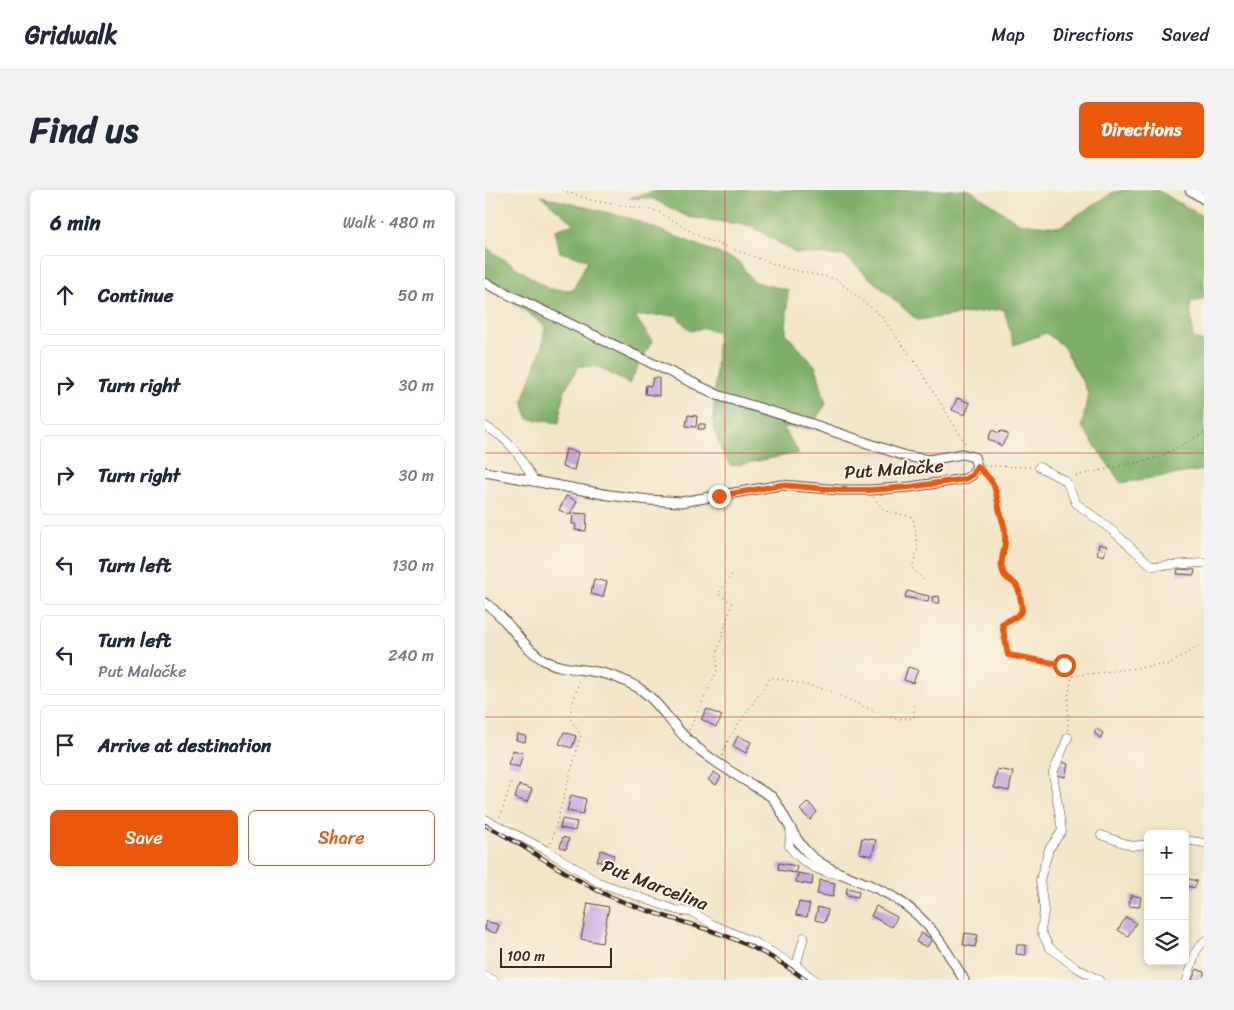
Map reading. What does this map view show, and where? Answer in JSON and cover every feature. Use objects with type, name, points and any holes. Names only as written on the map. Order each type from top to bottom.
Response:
[{"type":"main road","points":[[1190,190],[1204,199]]},
{"type":"main road","name":"Put Malačke","points":[[485,283],[720,396],[809,423],[911,458],[929,460],[962,454],[976,461],[972,475],[965,479],[910,487],[840,490],[781,485],[681,502],[649,500],[485,472]]},
{"type":"main road","points":[[485,603],[502,617],[532,651],[544,660],[558,666],[601,673],[637,687],[651,699],[686,737],[719,764],[772,798],[810,854],[827,866],[899,900],[919,915],[944,945],[964,980]]},
{"type":"street","points":[[485,426],[512,445],[535,482]]},
{"type":"street","points":[[1039,467],[1067,481],[1076,504],[1114,532],[1152,566],[1204,563]]},
{"type":"street","points":[[1068,737],[1053,773],[1062,831],[1049,849],[1040,880],[1044,911],[1041,931],[1049,947],[1075,967],[1099,980]]},
{"type":"street","name":"Put Marcelina","points":[[485,819],[548,851],[599,882],[676,910],[695,913],[713,924],[758,944],[796,966],[815,980]]},
{"type":"street","points":[[1101,835],[1132,846],[1144,844]]},
{"type":"street","points":[[1189,841],[1204,843]]},
{"type":"street","points":[[796,966],[804,937]]},
{"type":"street","points":[[1187,980],[1196,950],[1204,941]]},
{"type":"street","points":[[485,976],[494,980]]},
{"type":"path","points":[[562,190],[594,201],[657,211],[702,238],[788,269],[836,279],[881,316],[915,362],[976,461],[990,477],[997,493],[999,510],[1005,525],[1005,542],[1001,567],[1005,577],[1017,586],[1022,611],[1002,624],[1008,655],[1064,665],[1072,676],[1068,698],[1068,737]]},
{"type":"path","points":[[1066,474],[1075,476],[1157,458],[1204,433]]},
{"type":"path","points":[[976,461],[1039,467]]},
{"type":"path","points":[[870,490],[885,511],[913,516],[918,548],[912,568],[925,581]]},
{"type":"path","points":[[686,737],[717,671],[717,653],[732,603],[718,594],[734,572]]},
{"type":"path","points":[[1072,676],[1169,664],[1199,646]]},
{"type":"path","points":[[548,851],[581,735],[569,717],[583,670]]},
{"type":"path","points":[[719,764],[729,738],[771,677],[828,690],[896,719],[915,718],[915,704]]},
{"type":"path","points":[[497,824],[511,783]]},
{"type":"green space","points":[[660,190],[970,190],[1019,223],[1059,227],[1112,193],[1124,190],[1157,190],[1204,217],[1204,300],[1190,302],[1193,337],[1204,343],[1204,470],[1121,483],[1082,427],[1088,392],[1063,346],[1046,333],[1014,345],[1004,309],[917,320],[845,256],[795,253],[752,226],[688,217],[653,199],[629,198]]},
{"type":"green space","points":[[541,196],[629,218],[738,261],[754,282],[788,290],[786,334],[816,367],[826,404],[809,429],[783,427],[799,453],[731,466],[720,448],[713,423],[718,332],[705,328],[690,331],[676,315],[635,316],[652,341],[629,384],[598,367],[579,366],[564,391],[559,423],[528,419],[523,401],[542,347],[545,326],[485,280],[485,247],[549,289],[573,290],[588,260],[560,252],[555,230],[574,224]]},
{"type":"building","points":[[653,378],[659,378],[659,396],[645,394],[646,385],[651,386]]},
{"type":"building","points":[[957,398],[970,403],[965,415],[952,410]]},
{"type":"building","points":[[688,415],[697,416],[696,427],[686,426]]},
{"type":"building","points":[[699,424],[705,424],[705,429],[698,429]]},
{"type":"building","points":[[992,430],[1008,434],[1002,446],[988,439]]},
{"type":"building","points":[[566,449],[578,452],[574,470],[562,467]]},
{"type":"building","points":[[566,496],[577,501],[570,515],[559,510]]},
{"type":"building","points":[[573,513],[587,514],[586,531],[575,530],[576,524],[572,524]]},
{"type":"building","points":[[1099,544],[1107,546],[1104,556],[1097,554]]},
{"type":"building","points":[[1178,569],[1195,570],[1194,575],[1177,574]]},
{"type":"building","points":[[594,579],[607,582],[603,597],[591,594]]},
{"type":"building","points":[[907,591],[929,596],[928,602],[905,597]]},
{"type":"building","points":[[939,596],[940,603],[933,603],[932,597]]},
{"type":"building","points":[[908,667],[918,670],[913,683],[904,680]]},
{"type":"building","points":[[707,709],[722,716],[716,727],[701,719]]},
{"type":"building","points":[[1097,729],[1103,733],[1100,738],[1094,733]]},
{"type":"building","points":[[564,732],[576,736],[572,748],[559,744]]},
{"type":"building","points":[[517,734],[526,736],[525,742],[516,740]]},
{"type":"building","points":[[738,736],[751,742],[746,753],[733,746]]},
{"type":"building","points":[[513,750],[523,753],[519,767],[508,764]]},
{"type":"building","points":[[1061,762],[1068,764],[1065,777],[1057,775]]},
{"type":"building","points":[[997,769],[1013,772],[1009,791],[994,788]]},
{"type":"building","points":[[714,772],[721,777],[716,785],[708,780]]},
{"type":"building","points":[[519,785],[532,789],[527,802],[515,798]]},
{"type":"building","points":[[571,795],[586,799],[583,814],[567,811]]},
{"type":"building","points":[[808,802],[817,812],[810,820],[800,810]]},
{"type":"building","points":[[562,819],[577,822],[575,831],[560,828]]},
{"type":"building","points":[[563,837],[569,839],[566,849],[560,847]]},
{"type":"building","points":[[862,838],[876,840],[872,856],[859,853]]},
{"type":"building","points":[[601,850],[614,855],[611,865],[597,861]]},
{"type":"building","points":[[779,863],[797,866],[796,873],[778,870]]},
{"type":"building","points":[[798,873],[813,876],[812,885],[796,882]]},
{"type":"building","points":[[1189,879],[1197,881],[1195,888],[1189,887]]},
{"type":"building","points":[[820,880],[835,883],[833,897],[817,894]]},
{"type":"building","points":[[847,888],[859,891],[858,897],[846,895]]},
{"type":"building","points":[[1131,895],[1141,897],[1139,907],[1129,906]]},
{"type":"building","points":[[799,902],[810,904],[807,917],[796,915]]},
{"type":"building","points":[[588,903],[609,907],[602,943],[581,939]]},
{"type":"building","points":[[876,906],[897,917],[892,927],[871,916]]},
{"type":"building","points":[[818,907],[828,910],[825,922],[815,920]]},
{"type":"building","points":[[1126,917],[1136,923],[1128,936],[1118,930]]},
{"type":"building","points":[[486,921],[499,925],[496,933],[485,930]]},
{"type":"building","points":[[921,933],[932,939],[927,947],[916,942]]},
{"type":"building","points":[[965,933],[978,935],[975,947],[963,945]]},
{"type":"building","points":[[1017,945],[1026,945],[1026,955],[1016,954]]},
{"type":"building","points":[[1197,969],[1204,972],[1204,980],[1192,980]]},
{"type":"railway","points":[[485,825],[576,879],[607,895],[739,941],[788,967],[806,980]]},
{"type":"route","points":[[719,496],[781,485],[840,490],[910,487],[965,479],[972,475],[977,466],[990,477],[997,493],[999,510],[1005,525],[1005,542],[1001,567],[1005,577],[1017,586],[1020,597],[1022,611],[1002,624],[1008,655],[1064,665]]}]
